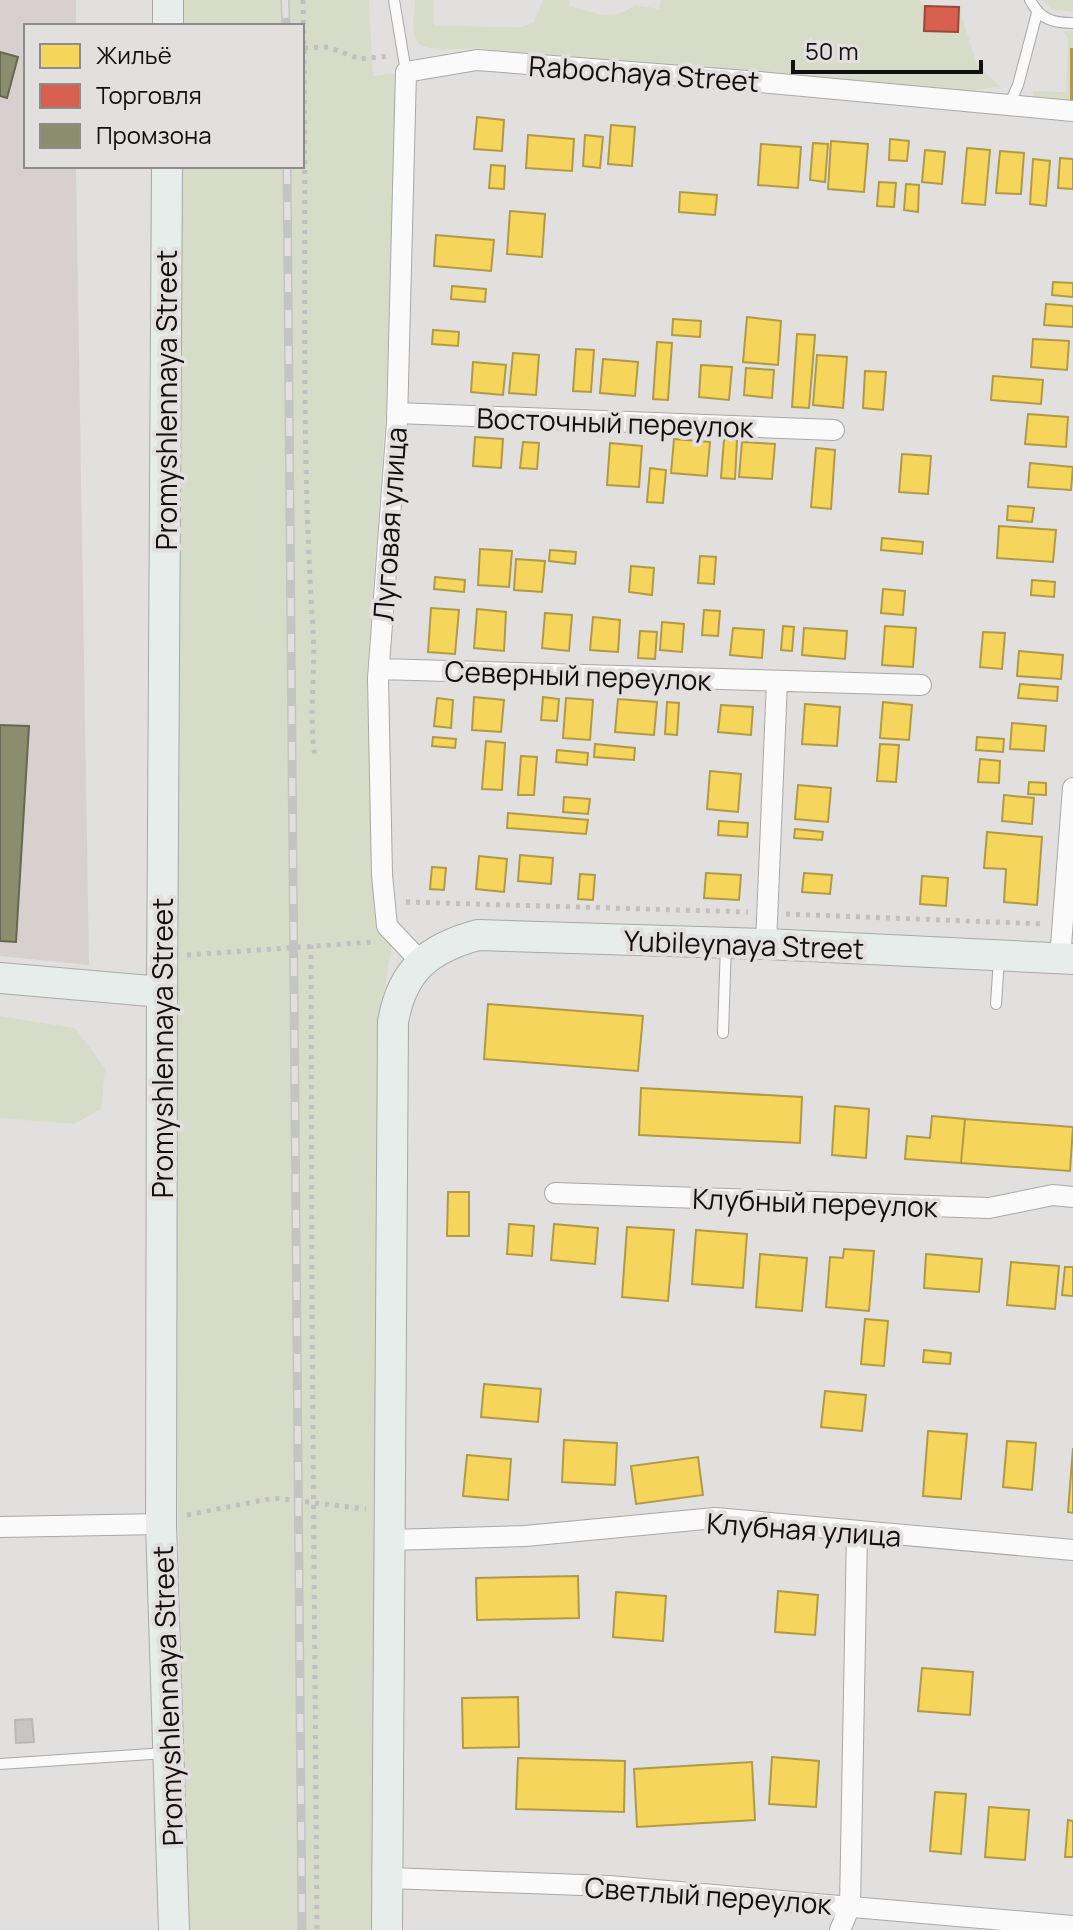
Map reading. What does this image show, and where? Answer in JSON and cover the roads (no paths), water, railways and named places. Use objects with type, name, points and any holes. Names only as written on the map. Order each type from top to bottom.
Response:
[{"type":"street","points":[[168,0],[168,24]]},
{"type":"street","name":"Rabochaya Street","points":[[405,63],[477,60],[1073,111]]},
{"type":"street","name":"Луговая улица","points":[[405,63],[397,413],[379,669],[387,926],[421,962]]},
{"type":"street","name":"Promyshlennaya Street","points":[[167,168],[162,1522],[174,1930]]},
{"type":"street","name":"Восточный переулок","points":[[397,413],[834,430]]},
{"type":"street","name":"Северный переулок","points":[[379,669],[921,685]]},
{"type":"street","points":[[766,944],[777,681]]},
{"type":"street","points":[[1067,959],[1063,925],[1073,788]]},
{"type":"street","name":"Yubileynaya Street","points":[[421,962],[450,942],[478,935],[726,942],[1067,959]]},
{"type":"street","points":[[387,1930],[393,1022],[397,1000],[406,981],[421,962]]},
{"type":"street","points":[[0,978],[162,992]]},
{"type":"street","name":"Клубный переулок","points":[[555,1193],[989,1208],[1053,1195],[1073,1197]]},
{"type":"street","name":"Клубная улица","points":[[391,1526],[525,1536],[715,1518],[1073,1550]]},
{"type":"street","points":[[0,1527],[162,1522]]},
{"type":"street","points":[[840,1930],[850,1906],[857,1532]]},
{"type":"street","name":"Светлый переулок","points":[[389,1878],[609,1886],[1073,1926]]},
{"type":"lane","points":[[394,0],[405,63]]},
{"type":"lane","points":[[1030,0],[1037,13],[1047,20],[1073,23]]},
{"type":"lane","points":[[1009,105],[1018,85],[1037,13]]},
{"type":"lane","points":[[723,1033],[726,942]]},
{"type":"lane","points":[[996,1004],[999,956]]},
{"type":"lane","points":[[0,1764],[168,1753]]},
{"type":"railway","points":[[285,0],[286,24]]},
{"type":"railway","points":[[287,168],[302,1930]]}]
